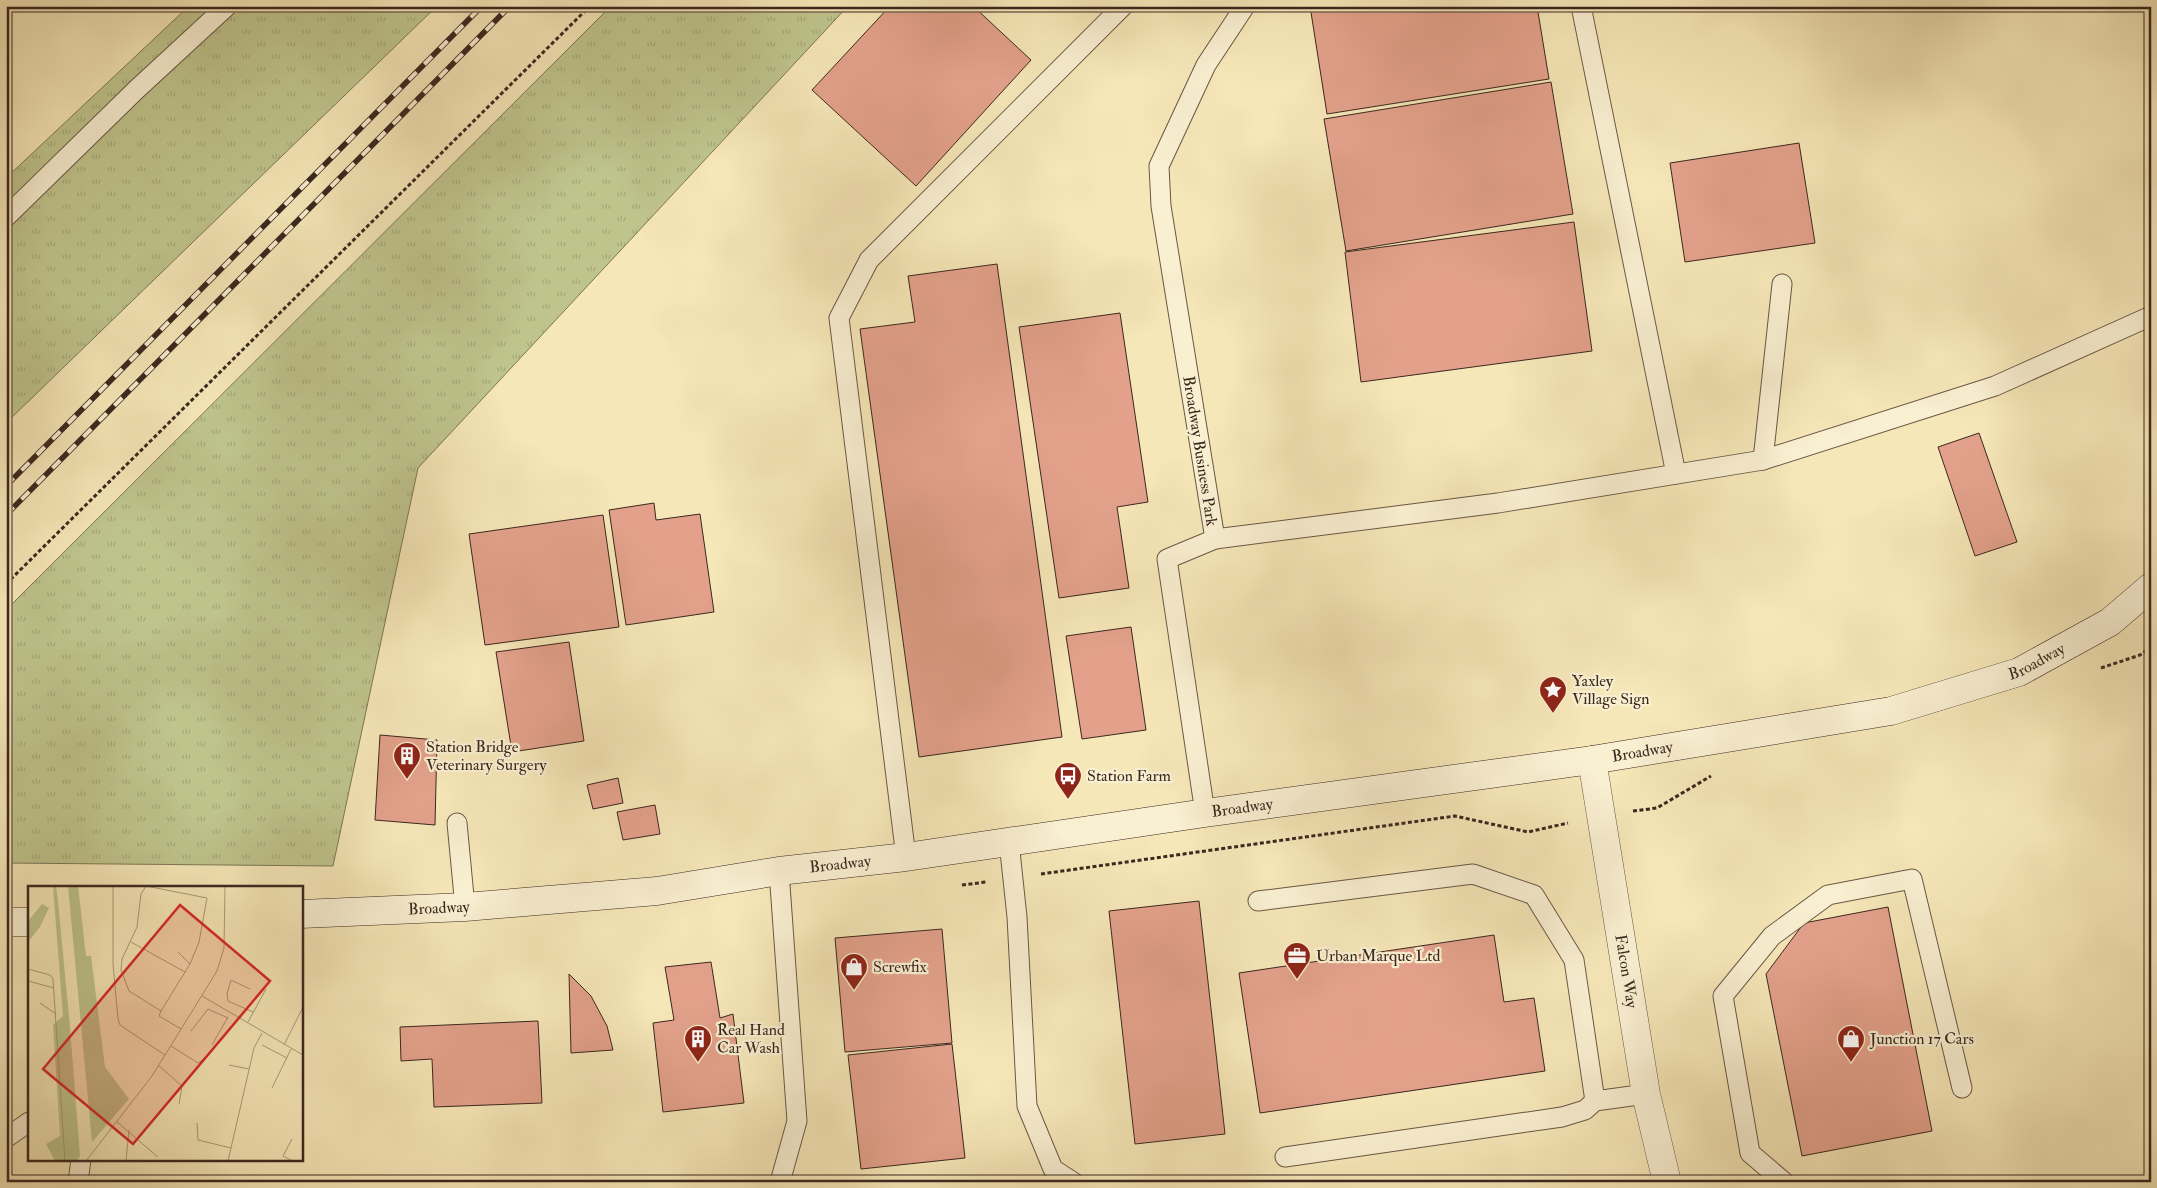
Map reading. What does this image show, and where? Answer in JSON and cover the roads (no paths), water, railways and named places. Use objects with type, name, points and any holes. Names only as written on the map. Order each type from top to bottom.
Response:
[{"type":"main road","name":"Broadway","points":[[302,914],[465,907],[658,890],[779,871],[906,857],[1205,813],[1592,760],[1891,711],[2019,672],[2110,622],[2151,587]]},
{"type":"main road","name":"Falcon Way","points":[[1592,760],[1646,1094],[1667,1182]]},
{"type":"main road","points":[[6,922],[28,922]]},
{"type":"lane","points":[[6,217],[137,89],[227,6]]},
{"type":"lane","points":[[906,857],[839,318],[869,260],[1123,6]]},
{"type":"lane","name":"Broadway Business Park","points":[[1205,813],[1167,559],[1215,539],[1161,206],[1160,166],[1206,65],[1244,6]]},
{"type":"lane","points":[[1581,6],[1676,474]]},
{"type":"lane","points":[[1763,460],[1782,284]]},
{"type":"lane","points":[[1215,539],[1498,502],[1763,460],[1995,386],[2151,316]]},
{"type":"lane","points":[[457,823],[465,907]]},
{"type":"lane","points":[[1009,842],[1028,1106],[1049,1175],[1073,1182]]},
{"type":"lane","points":[[779,871],[797,1121],[780,1182]]},
{"type":"lane","points":[[1258,901],[1473,874],[1534,895],[1574,960],[1594,1101]]},
{"type":"lane","points":[[1784,1182],[1750,1152],[1722,996],[1772,936],[1828,895],[1912,879],[1962,1088]]},
{"type":"lane","points":[[1285,1157],[1562,1117],[1585,1110],[1594,1101],[1646,1094]]},
{"type":"lane","points":[[6,1138],[28,1123]]},
{"type":"lane","points":[[78,1182],[81,1160]]},
{"type":"railway","points":[[6,486],[482,6]]},
{"type":"railway","points":[[6,515],[510,6]]},
{"type":"place","name":"Yaxley Village Sign","points":[[1553,714]]},
{"type":"place","name":"Station Bridge Veterinary Surgery","points":[[407,780]]},
{"type":"place","name":"Station Farm","points":[[1068,800]]},
{"type":"place","name":"Urban Marque Ltd","points":[[1297,980]]},
{"type":"place","name":"Screwfix","points":[[854,991]]},
{"type":"place","name":"Real Hand Car Wash","points":[[698,1063]]},
{"type":"place","name":"Junction 17 Cars","points":[[1851,1063]]}]
